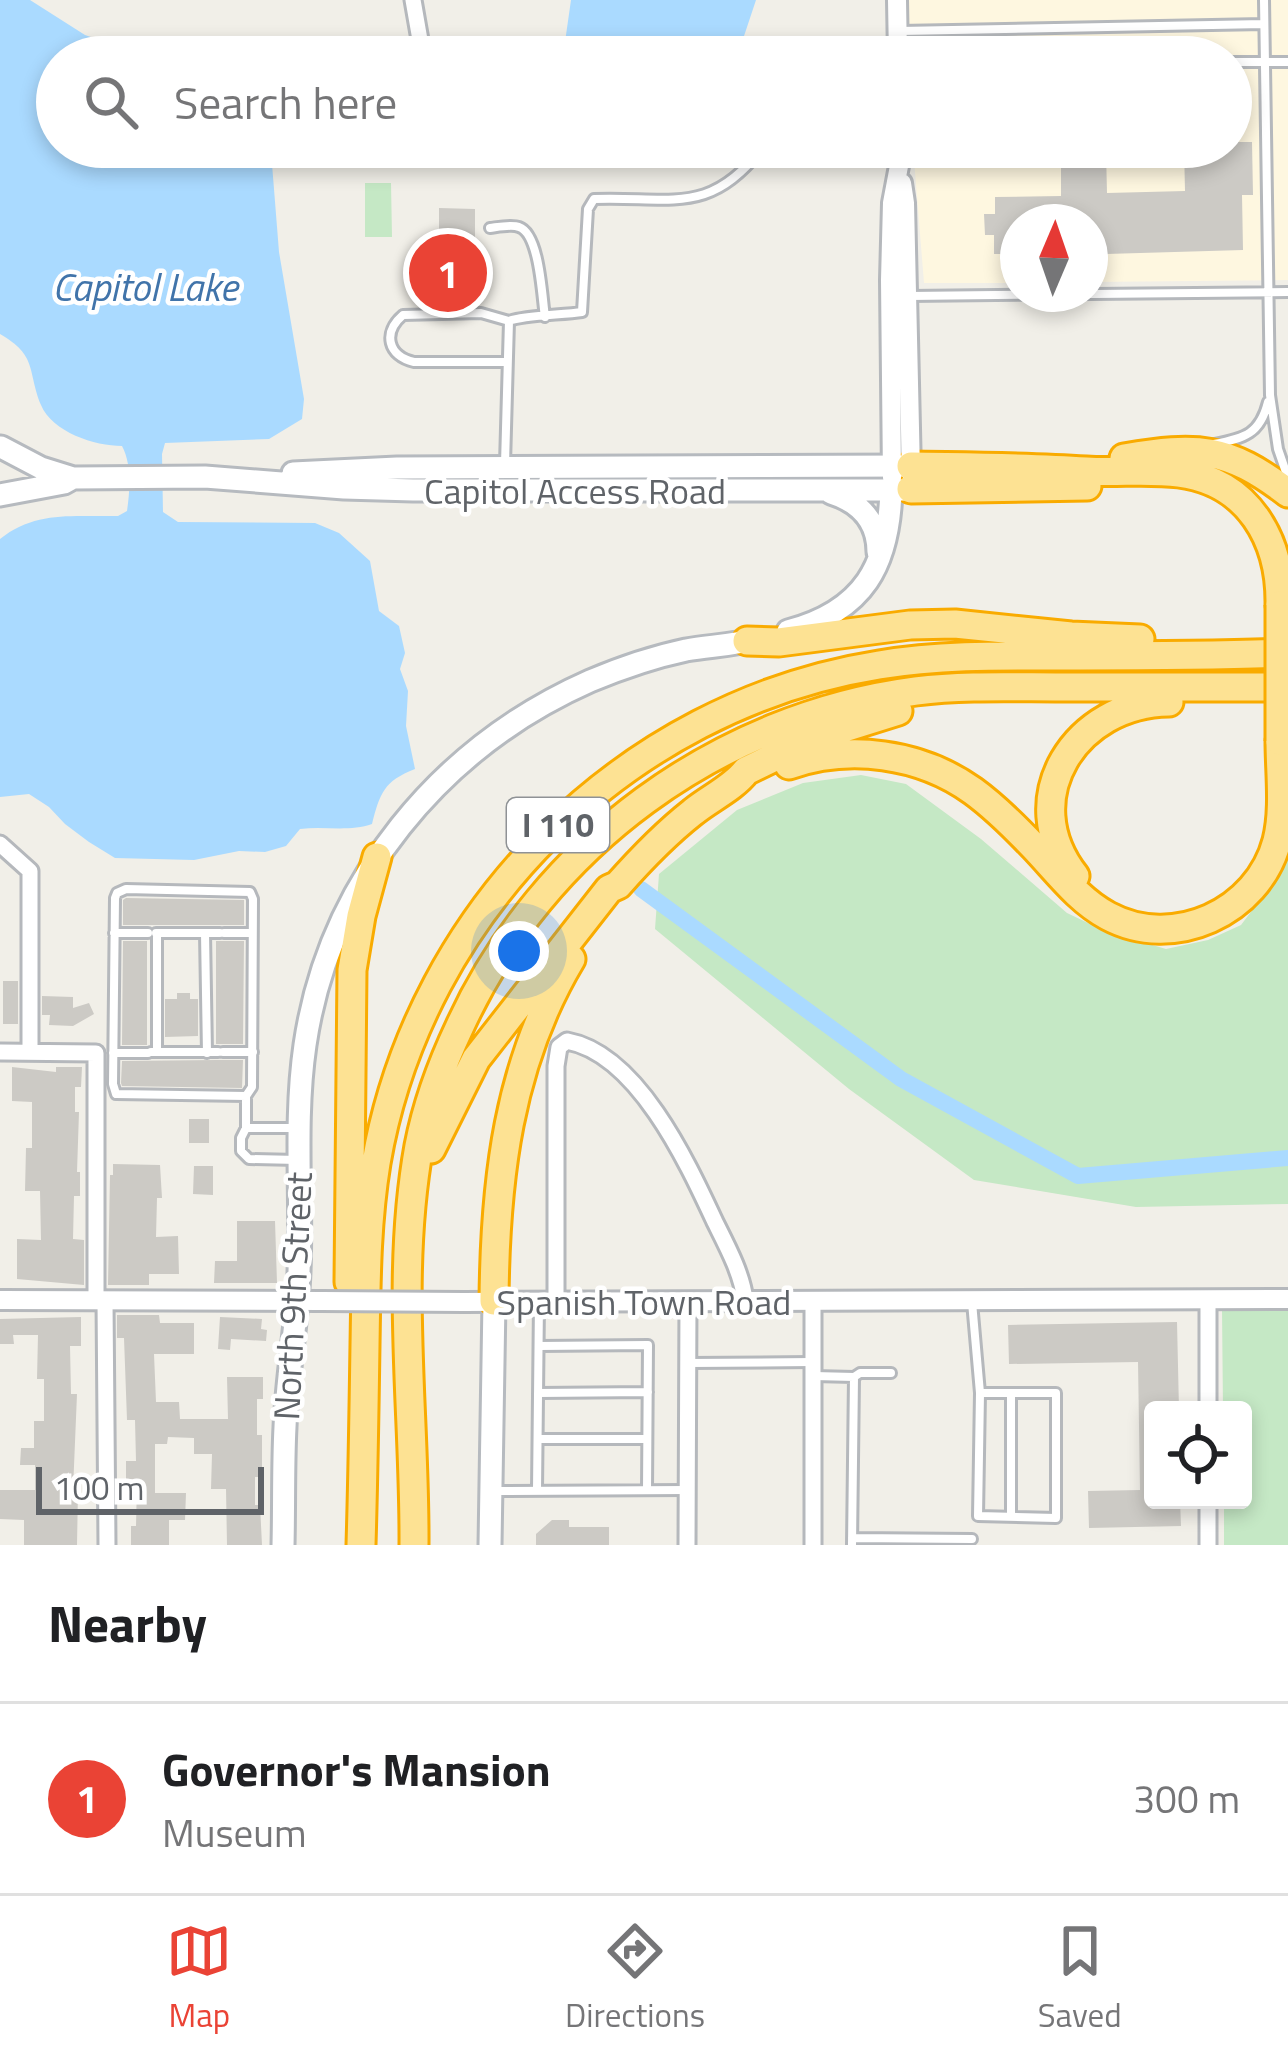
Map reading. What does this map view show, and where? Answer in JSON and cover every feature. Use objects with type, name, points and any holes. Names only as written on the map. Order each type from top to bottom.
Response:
[{"type":"highway","points":[[901,478],[1060,468],[1166,451],[1199,451],[1228,456],[1288,493]]},
{"type":"highway","points":[[1060,468],[1174,472],[1224,489],[1254,514],[1280,572],[1275,605],[1275,741],[1271,814],[1259,860],[1220,902],[1180,917],[1158,919],[1128,913],[1092,892],[1064,859],[1053,826],[1057,776],[1067,754],[1092,726],[1140,704],[1288,699]]},
{"type":"highway","points":[[901,478],[1167,486],[1198,491],[1227,505],[1255,534],[1275,605]]},
{"type":"highway","points":[[747,641],[779,642],[955,624],[1288,651]]},
{"type":"highway","name":"I 110","points":[[359,1545],[367,1235],[386,1114],[414,1031],[442,973],[496,891],[556,826],[604,785],[676,737],[773,692],[846,671],[962,656],[1198,657],[1288,651]]},
{"type":"highway","points":[[494,1301],[502,1155],[522,1066],[554,989],[618,885],[687,817],[746,771],[818,736],[983,687]]},
{"type":"highway","name":"I 110","points":[[415,1538],[405,1270],[422,1131],[436,1083],[478,990],[536,902],[570,864],[603,833],[686,772],[729,748],[779,725],[882,697],[983,687],[1288,687]]},
{"type":"highway","points":[[740,780],[751,781],[817,756],[846,753],[914,763],[950,777],[998,810],[1079,895],[1100,910],[1135,926],[1176,929],[1226,911],[1267,865],[1280,828],[1275,741]]},
{"type":"highway","points":[[359,1545],[348,1251],[350,994],[354,949],[377,857]]},
{"type":"highway","points":[[414,1184],[476,1059],[610,889],[618,885]]},
{"type":"main road","points":[[0,446],[41,468],[73,478]]},
{"type":"main road","points":[[0,446],[6,462],[0,485]]},
{"type":"main road","name":"Capitol Access Road","points":[[0,495],[73,478],[239,478],[326,471],[819,489],[901,478]]},
{"type":"main road","name":"Capitol Access Road","points":[[504,478],[901,478]]},
{"type":"main road","points":[[878,564],[901,478]]},
{"type":"main road","points":[[819,489],[849,499],[865,512],[878,537],[878,564]]},
{"type":"main road","name":"North 9th Street","points":[[283,1545],[304,1047],[332,944],[377,857],[450,770],[533,710],[649,659],[747,641],[835,614],[866,586],[878,564]]},
{"type":"main road","points":[[490,1545],[494,1301]]},
{"type":"street","points":[[413,0],[419,36]]},
{"type":"street","points":[[897,0],[897,36]]},
{"type":"street","points":[[901,168],[905,203],[898,296],[901,478]]},
{"type":"street","points":[[0,844],[30,871],[30,1052]]},
{"type":"street","points":[[548,1300],[556,1066],[559,1047],[572,1042],[632,1082],[656,1112],[696,1180],[742,1283],[745,1300]]},
{"type":"street","points":[[0,1052],[104,1053],[100,1301],[107,1545]]},
{"type":"street","points":[[1208,1299],[1208,1401]]},
{"type":"street","name":"Spanish Town Road","points":[[0,1300],[1288,1299]]},
{"type":"street","points":[[687,1545],[688,1301]]},
{"type":"street","points":[[813,1301],[813,1545]]},
{"type":"street","points":[[1208,1509],[1208,1545]]},
{"type":"lane","points":[[1264,0],[1270,394],[1278,449],[1288,478]]},
{"type":"lane","points":[[897,32],[1264,24]]},
{"type":"lane","points":[[1252,62],[1288,62]]},
{"type":"lane","points":[[507,362],[401,359],[389,344],[390,331],[403,315],[481,313],[509,321],[582,312],[588,209],[595,199],[709,195],[744,168]]},
{"type":"lane","points":[[490,228],[518,226],[526,231],[535,250],[545,317]]},
{"type":"lane","points":[[898,296],[1288,292]]},
{"type":"lane","points":[[504,478],[509,321]]},
{"type":"lane","points":[[1166,451],[1245,436],[1260,424],[1270,394]]},
{"type":"lane","points":[[120,890],[250,892],[252,1091],[246,1096],[116,1094],[104,1053],[115,933],[115,898],[120,890]]},
{"type":"lane","points":[[115,933],[252,933]]},
{"type":"lane","points":[[152,933],[152,1052]]},
{"type":"lane","points":[[206,933],[207,1053]]},
{"type":"lane","points":[[104,1053],[253,1052]]},
{"type":"lane","points":[[246,1096],[244,1156],[300,1160]]},
{"type":"lane","points":[[246,1128],[299,1129]]},
{"type":"lane","points":[[537,1490],[539,1346],[548,1300]]},
{"type":"lane","points":[[972,1300],[980,1393],[979,1516],[1056,1518],[1056,1393],[980,1393]]},
{"type":"lane","points":[[539,1346],[648,1345],[647,1490]]},
{"type":"lane","points":[[688,1364],[813,1369],[854,1377],[890,1373]]},
{"type":"lane","points":[[854,1377],[852,1541],[971,1539]]},
{"type":"lane","points":[[538,1393],[648,1392]]},
{"type":"lane","points":[[1011,1393],[1011,1516]]},
{"type":"lane","points":[[538,1439],[647,1439]]},
{"type":"lane","points":[[492,1491],[688,1490]]},
{"type":"shaded area","points":[[907,0],[1288,0],[1288,280],[1108,282],[1108,204],[1000,204],[1000,283],[924,283],[915,168],[1252,168],[1252,36],[908,36]]},
{"type":"green space","points":[[365,183],[391,183],[392,237],[365,237]]},
{"type":"green space","points":[[861,775],[906,784],[981,839],[1067,913],[1105,931],[1166,949],[1208,940],[1241,925],[1288,856],[1288,1204],[1136,1207],[974,1180],[849,1089],[655,929],[659,874],[737,810],[803,783]]},
{"type":"green space","points":[[1222,1309],[1288,1310],[1288,1545],[1224,1545],[1224,1509],[1252,1509],[1252,1401],[1223,1401]]},
{"type":"water","name":"Capitol Lake","points":[[0,0],[30,0],[88,36],[36,36],[36,168],[272,168],[279,252],[304,399],[302,419],[269,439],[165,443],[163,512],[178,522],[315,523],[339,533],[370,561],[379,611],[399,626],[405,653],[400,669],[408,691],[406,726],[415,769],[385,789],[372,824],[300,829],[286,846],[265,852],[239,851],[194,860],[115,858],[29,794],[0,797],[0,539],[42,519],[118,516],[127,511],[129,478],[122,446],[76,436],[54,423],[41,405],[26,357],[0,334]]},
{"type":"water","points":[[571,0],[756,0],[744,36],[566,36]]},
{"type":"building","points":[[1252,142],[1253,195],[1242,195],[1243,250],[1108,254],[1108,204],[1000,204],[1000,254],[994,254],[994,235],[985,235],[984,214],[995,214],[995,197],[1061,196],[1061,168],[1106,168],[1107,193],[1185,191],[1184,168],[1252,168]]},
{"type":"building","points":[[439,208],[475,209],[475,247],[484,247],[484,299],[413,299],[413,248],[439,247]]},
{"type":"building","points":[[126,898],[244,900],[244,925],[123,925]]},
{"type":"building","points":[[123,941],[147,941],[147,1045],[122,1045]]},
{"type":"building","points":[[216,941],[244,941],[243,1044],[216,1044]]},
{"type":"building","points":[[3,981],[18,981],[18,1024],[3,1024]]},
{"type":"building","points":[[177,993],[198,999],[198,1036],[165,1037],[165,999],[177,999]]},
{"type":"building","points":[[42,996],[73,997],[73,1008],[89,1003],[94,1014],[73,1026],[49,1025],[50,1015],[42,1015]]},
{"type":"building","points":[[243,1060],[242,1088],[121,1083],[122,1061]]},
{"type":"building","points":[[12,1067],[56,1072],[56,1067],[82,1067],[81,1087],[75,1087],[80,1196],[74,1196],[73,1239],[84,1240],[84,1285],[17,1279],[17,1239],[41,1240],[40,1191],[25,1191],[26,1148],[32,1148],[32,1102],[12,1101]]},
{"type":"building","points":[[189,1119],[209,1119],[209,1143],[189,1143]]},
{"type":"building","points":[[113,1164],[160,1165],[162,1198],[157,1198],[156,1237],[178,1236],[179,1274],[149,1274],[149,1285],[108,1285]]},
{"type":"building","points":[[194,1166],[213,1166],[213,1195],[193,1194]]},
{"type":"building","points":[[237,1221],[275,1221],[277,1283],[214,1283],[215,1261],[237,1261]]},
{"type":"building","points":[[117,1315],[159,1315],[160,1323],[194,1323],[194,1354],[154,1354],[156,1402],[179,1402],[180,1419],[228,1419],[227,1377],[263,1377],[263,1399],[257,1399],[262,1477],[255,1477],[262,1545],[227,1545],[226,1489],[211,1489],[212,1454],[194,1454],[194,1438],[168,1437],[167,1444],[155,1444],[155,1493],[186,1493],[185,1520],[169,1520],[169,1545],[131,1545],[137,1482],[126,1482],[126,1461],[136,1461],[135,1420],[127,1420],[124,1338],[117,1338]]},
{"type":"building","points":[[81,1317],[81,1346],[70,1346],[71,1394],[77,1394],[73,1490],[78,1490],[77,1545],[24,1545],[24,1520],[0,1519],[0,1490],[35,1490],[35,1465],[20,1465],[21,1448],[34,1448],[34,1421],[44,1421],[44,1379],[37,1379],[38,1335],[13,1335],[14,1344],[0,1344],[0,1319]]},
{"type":"building","points":[[220,1317],[262,1319],[266,1341],[231,1339],[230,1350],[218,1349]]},
{"type":"building","points":[[1177,1322],[1179,1401],[1144,1401],[1144,1509],[1180,1509],[1181,1526],[1089,1528],[1088,1491],[1140,1490],[1138,1362],[1009,1364],[1008,1325]]},
{"type":"building","points":[[552,1520],[569,1520],[569,1527],[609,1527],[609,1545],[536,1545],[536,1534]]},
{"type":"waterway","points":[[641,889],[901,1079],[1078,1176],[1288,1158]]},
{"type":"place","name":"Governor's Mansion","points":[[448,273]]}]
